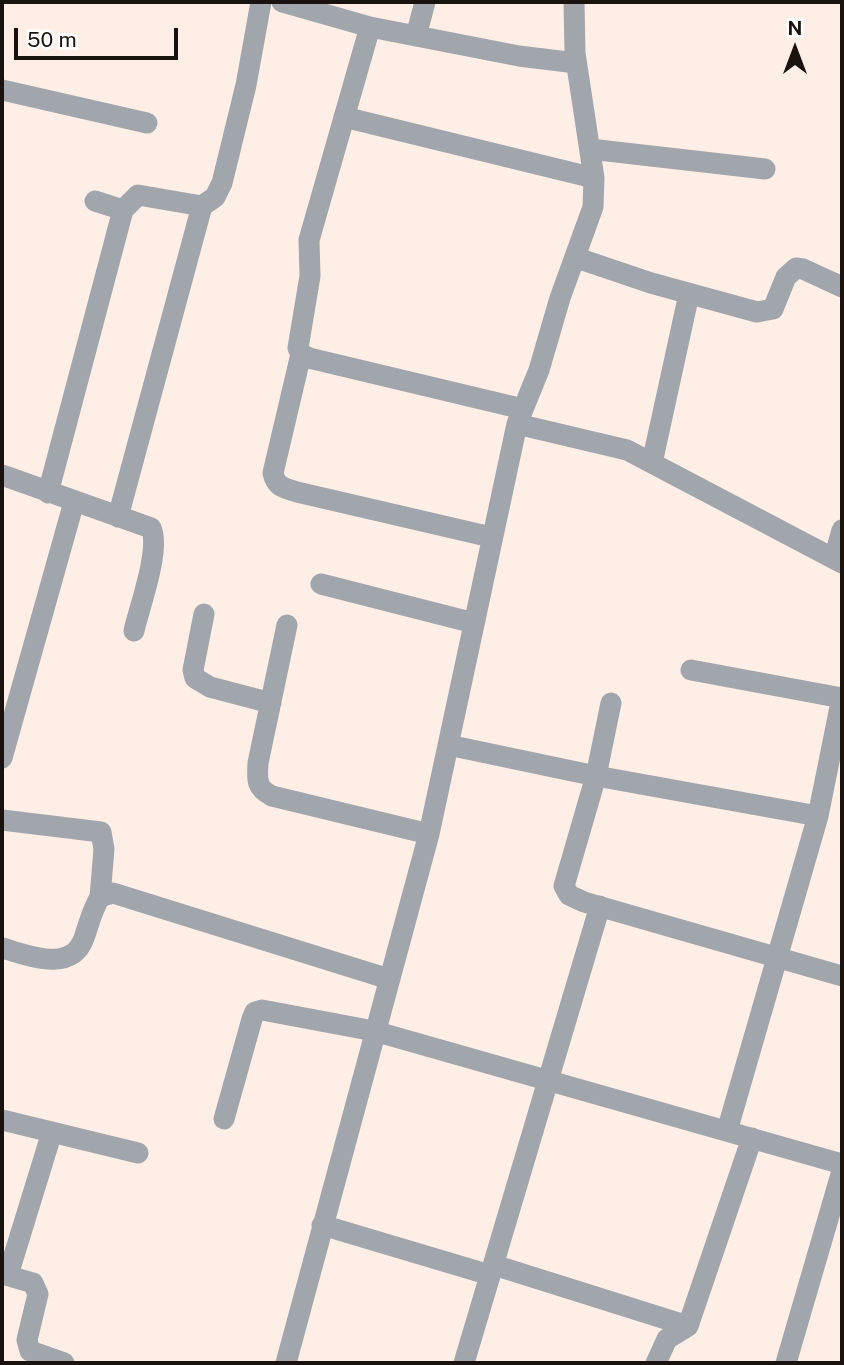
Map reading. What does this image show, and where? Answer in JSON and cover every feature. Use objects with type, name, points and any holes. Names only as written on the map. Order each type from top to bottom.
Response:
[{"type":"street","points":[[48,493],[123,210],[138,195],[202,205],[215,197],[222,183],[246,85],[261,2]]},
{"type":"street","points":[[276,2],[370,27],[519,56],[576,62]]},
{"type":"street","points":[[416,36],[425,2]]},
{"type":"street","points":[[286,1363],[429,834],[491,537],[520,417],[539,370],[560,298],[577,258],[593,207],[594,178],[576,62],[574,2]]},
{"type":"street","points":[[370,27],[309,240],[310,276],[298,348],[300,354],[273,473],[281,487],[491,537]]},
{"type":"street","points":[[2,90],[147,123]]},
{"type":"street","points":[[344,117],[594,178]]},
{"type":"street","points":[[590,149],[765,169]]},
{"type":"street","points":[[95,201],[123,210]]},
{"type":"street","points":[[118,517],[202,205]]},
{"type":"street","points":[[577,258],[689,294],[740,308],[768,312],[773,309],[786,277],[796,268],[842,287]]},
{"type":"street","points":[[652,463],[689,294]]},
{"type":"street","points":[[300,354],[627,450],[758,516],[838,561],[842,530]]},
{"type":"street","points":[[2,475],[144,524],[155,535],[134,631]]},
{"type":"street","points":[[2,758],[74,502]]},
{"type":"street","points":[[321,584],[474,623]]},
{"type":"street","points":[[204,614],[193,670],[195,678],[211,687],[271,703]]},
{"type":"street","points":[[287,625],[258,763],[257,783],[261,791],[272,796],[429,834]]},
{"type":"street","points":[[691,670],[842,698],[838,739],[818,816],[727,1131]]},
{"type":"street","points":[[611,703],[596,776],[564,886],[569,895],[842,976]]},
{"type":"street","points":[[448,745],[596,776],[818,816]]},
{"type":"street","points":[[2,820],[101,832],[104,849],[100,897],[77,952],[65,959],[46,960],[2,948]]},
{"type":"street","points":[[100,897],[113,893],[136,899],[389,979]]},
{"type":"street","points":[[464,1363],[600,906]]},
{"type":"street","points":[[224,1119],[255,1012],[273,1012],[374,1031],[842,1164]]},
{"type":"street","points":[[2,1120],[138,1153]]},
{"type":"street","points":[[52,1132],[11,1234],[5,1275],[33,1283],[38,1294],[27,1340],[30,1351],[64,1363]]},
{"type":"street","points":[[656,1363],[667,1339],[688,1326],[752,1138]]},
{"type":"street","points":[[786,1363],[842,1171]]},
{"type":"street","points":[[322,1225],[688,1326]]}]
